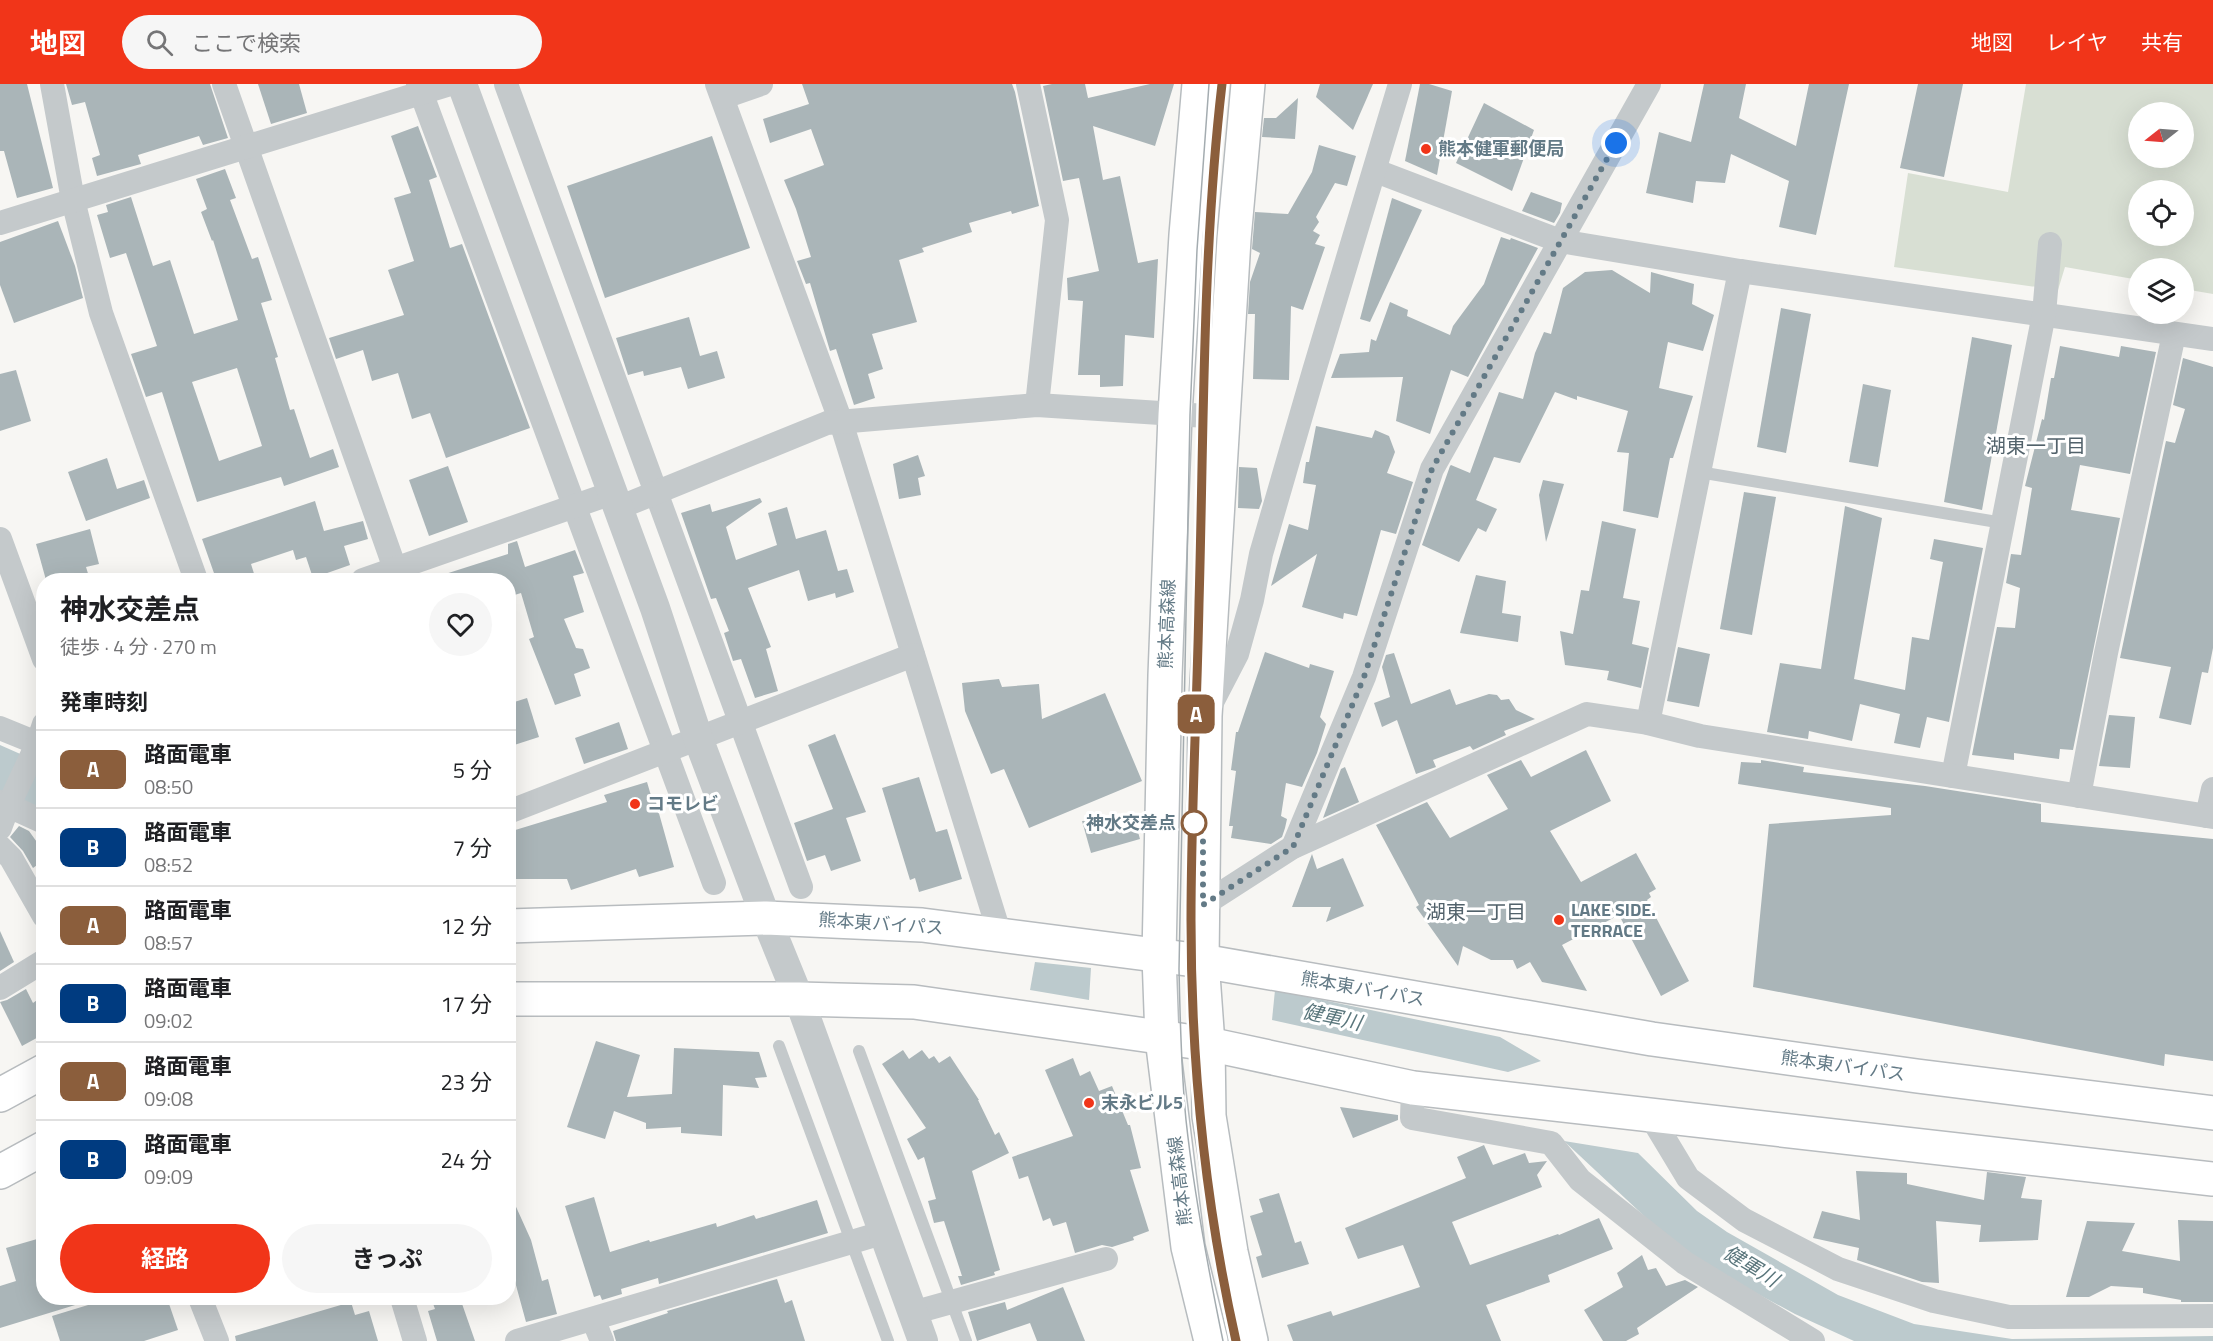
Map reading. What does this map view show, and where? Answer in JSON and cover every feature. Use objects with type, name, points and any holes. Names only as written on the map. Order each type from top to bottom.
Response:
[{"type":"main road","name":"熊本高森線","points":[[1199,84],[1186,235],[1175,415],[1165,676],[1159,956],[1162,1038],[1188,1247],[1211,1341]]},
{"type":"main road","name":"熊本高森線","points":[[1248,84],[1234,239],[1205,716],[1202,961],[1208,1044],[1209,1116],[1231,1252],[1251,1341]]},
{"type":"main road","name":"熊本東バイパス","points":[[516,926],[766,918],[922,925],[1202,961],[1652,1039],[1917,1076],[2213,1113]]},
{"type":"main road","points":[[516,999],[799,999],[914,1002],[1208,1044],[1413,1088],[2213,1179]]},
{"type":"main road","points":[[0,1095],[36,1075]]},
{"type":"main road","points":[[0,1172],[36,1152]]},
{"type":"street","points":[[52,84],[73,200],[101,314],[194,573]]},
{"type":"street","points":[[224,84],[396,573]]},
{"type":"street","points":[[0,223],[246,147],[420,88],[450,84]]},
{"type":"street","points":[[462,84],[655,608],[698,738],[799,999],[923,1341]]},
{"type":"street","points":[[506,84],[801,887]]},
{"type":"street","points":[[761,84],[720,91],[841,422],[1000,935]]},
{"type":"street","points":[[1028,84],[1057,220],[1037,405]]},
{"type":"street","points":[[1205,716],[1237,654],[1252,600],[1261,554],[1400,84]]},
{"type":"street","points":[[1293,847],[1364,677],[1432,469],[1649,84]]},
{"type":"street","points":[[420,88],[714,883]]},
{"type":"street","points":[[1376,171],[1560,241],[1740,271],[2213,339]]},
{"type":"street","points":[[1953,776],[2044,314],[2050,244]]},
{"type":"street","points":[[1648,723],[1740,271]]},
{"type":"street","points":[[2079,796],[2106,653],[2174,333]]},
{"type":"street","points":[[402,573],[573,505],[657,492],[827,423],[1037,405],[1222,417]]},
{"type":"street","points":[[0,539],[36,637]]},
{"type":"street","points":[[516,809],[913,655]]},
{"type":"street","points":[[1203,905],[1293,847],[1587,714],[1648,723],[1700,736],[2210,817],[2213,789]]},
{"type":"street","points":[[0,728],[36,737]]},
{"type":"street","points":[[0,828],[8,800],[36,749]]},
{"type":"street","points":[[8,800],[36,817]]},
{"type":"street","points":[[0,847],[10,858],[36,902]]},
{"type":"street","points":[[0,988],[36,966]]},
{"type":"street","points":[[1413,1088],[1412,1118],[1551,1143],[1580,1180],[1685,1263],[1814,1341]]},
{"type":"street","points":[[1650,1115],[1688,1178],[1744,1220],[1838,1269],[1934,1301],[2009,1317],[2213,1316]]},
{"type":"street","points":[[517,1341],[882,1233]]},
{"type":"street","points":[[912,1313],[1106,1259]]},
{"type":"street","points":[[203,1305],[217,1341]]},
{"type":"street","points":[[404,1305],[415,1341]]},
{"type":"street","points":[[593,1318],[602,1341]]},
{"type":"lane","points":[[1699,472],[2003,523]]},
{"type":"lane","points":[[779,1046],[888,1341]]},
{"type":"lane","points":[[859,1051],[966,1341]]},
{"type":"shaded area","points":[[2026,84],[2213,84],[2213,294],[2194,291],[2194,258],[2128,258],[2128,278],[2065,267],[2058,290],[1894,267],[1908,173],[2008,192]]},
{"type":"water","points":[[0,745],[36,761],[36,808],[0,792]]},
{"type":"water","points":[[1035,962],[1091,968],[1089,1000],[1030,990]]},
{"type":"water","name":"健軍川","points":[[1275,990],[1500,1037],[1541,1061],[1508,1072],[1272,1020]]},
{"type":"water","name":"健軍川","points":[[1564,1141],[1638,1153],[1697,1211],[1727,1232],[1838,1295],[1914,1324],[2012,1339],[2213,1336],[2213,1341],[1854,1341],[1795,1314],[1715,1271],[1673,1243]]},
{"type":"building","points":[[0,84],[27,84],[53,188],[17,198],[4,151],[0,151]]},
{"type":"building","points":[[66,84],[210,84],[228,138],[203,145],[199,136],[138,155],[141,164],[97,176],[92,158],[100,155],[85,102],[72,105]]},
{"type":"building","points":[[258,84],[299,84],[307,113],[271,124]]},
{"type":"building","points":[[802,84],[1012,84],[1039,206],[969,223],[972,232],[922,248],[924,252],[899,260],[917,322],[872,334],[883,369],[868,374],[875,398],[854,405],[836,349],[830,351],[810,283],[806,284],[797,261],[811,257],[784,180],[824,165],[811,129],[770,143],[763,119],[809,104]]},
{"type":"building","points":[[1085,84],[1088,98],[1150,84],[1174,84],[1155,146],[1093,126],[1103,180],[1120,176],[1138,263],[1158,259],[1154,338],[1125,335],[1123,386],[1100,387],[1100,375],[1078,375],[1083,301],[1068,300],[1067,278],[1099,271],[1079,178],[1063,181],[1043,86]]},
{"type":"building","points":[[1320,84],[1373,84],[1353,130],[1316,97]]},
{"type":"building","points":[[1420,84],[1429,84],[1452,91],[1437,175],[1405,161]]},
{"type":"building","points":[[1704,84],[1746,84],[1739,118],[1796,146],[1809,84],[1849,84],[1816,235],[1779,227],[1789,181],[1731,154],[1725,183],[1696,181],[1693,203],[1646,193],[1659,132],[1691,142]]},
{"type":"building","points":[[1918,84],[1963,84],[1944,177],[1900,168]]},
{"type":"building","points":[[1298,98],[1295,139],[1262,137],[1264,118],[1276,118]]},
{"type":"building","points":[[1484,103],[1534,130],[1512,191],[1456,163]]},
{"type":"building","points":[[418,126],[437,177],[429,180],[450,248],[462,244],[530,428],[446,458],[430,413],[412,419],[398,373],[372,381],[363,350],[336,359],[329,338],[404,315],[388,270],[414,261],[394,198],[411,193],[391,136]]},
{"type":"building","points":[[712,136],[750,248],[605,298],[567,186]]},
{"type":"building","points":[[1319,145],[1356,156],[1347,186],[1335,183],[1316,217],[1319,222],[1313,231],[1320,235],[1315,244],[1325,247],[1303,310],[1291,306],[1289,380],[1253,379],[1255,314],[1248,314],[1250,282],[1260,253],[1252,249],[1255,212],[1288,214],[1312,172]]},
{"type":"building","points":[[225,169],[236,198],[230,200],[252,259],[258,257],[272,300],[261,303],[278,357],[275,358],[290,410],[294,409],[310,458],[333,449],[339,467],[284,486],[281,477],[197,502],[162,392],[146,397],[131,354],[157,346],[126,253],[110,258],[97,215],[108,212],[106,205],[131,197],[153,266],[170,260],[194,334],[238,320],[213,240],[201,212],[207,209],[196,179]],"holes":[[[237,368],[262,446],[219,461],[192,382]]]},
{"type":"building","points":[[1531,192],[1562,203],[1560,213],[1554,223],[1522,211]]},
{"type":"building","points":[[1392,198],[1422,210],[1370,322],[1360,319]]},
{"type":"building","points":[[58,221],[75,266],[83,298],[14,323],[0,285],[0,242]]},
{"type":"building","points":[[1501,237],[1510,240],[1511,238],[1538,248],[1468,377],[1451,370],[1430,434],[1396,421],[1403,377],[1331,378],[1340,354],[1369,352],[1371,339],[1376,341],[1390,302],[1408,310],[1407,316],[1450,335],[1453,326],[1484,284]]},
{"type":"building","points":[[1612,270],[1650,293],[1651,272],[1694,284],[1692,304],[1714,315],[1703,351],[1668,342],[1659,388],[1693,396],[1673,458],[1670,458],[1658,518],[1623,511],[1629,453],[1617,452],[1628,411],[1577,396],[1577,400],[1555,392],[1520,463],[1494,457],[1476,500],[1497,509],[1486,532],[1478,528],[1459,562],[1422,545],[1450,466],[1470,473],[1499,392],[1523,399],[1535,353],[1544,332],[1551,334],[1563,288],[1585,272]]},
{"type":"building","points":[[1781,308],[1811,314],[1786,453],[1757,447]]},
{"type":"building","points":[[689,317],[700,356],[717,351],[725,378],[688,389],[681,367],[644,376],[643,371],[628,375],[616,338]]},
{"type":"building","points":[[1972,337],[2012,345],[1982,510],[1944,502]]},
{"type":"building","points":[[2060,346],[2119,357],[2121,346],[2156,352],[2130,474],[2080,465],[2071,510],[2120,518],[2073,750],[2060,749],[2059,759],[2014,753],[2014,760],[1972,755],[1997,627],[2015,628],[2020,588],[2006,583],[2011,554],[2021,555],[2032,488],[2025,486],[2042,419],[2044,420],[2051,378],[2054,378]]},
{"type":"building","points":[[2183,358],[2213,367],[2213,648],[2208,673],[2202,672],[2191,725],[2159,718],[2171,667],[2120,658],[2166,441],[2175,443],[2185,409],[2173,405]]},
{"type":"building","points":[[16,370],[31,421],[0,431],[0,374]]},
{"type":"building","points":[[1863,384],[1891,390],[1878,467],[1849,462]]},
{"type":"building","points":[[1316,426],[1372,438],[1375,430],[1389,436],[1395,452],[1387,473],[1413,482],[1396,534],[1381,530],[1357,616],[1344,613],[1343,619],[1302,607],[1317,554],[1271,586],[1289,524],[1308,530],[1316,485],[1303,483]]},
{"type":"building","points":[[918,455],[925,476],[918,478],[921,495],[899,499],[893,464]]},
{"type":"building","points":[[107,458],[117,489],[144,480],[150,498],[86,521],[68,472]]},
{"type":"building","points":[[448,466],[468,522],[429,536],[409,480]]},
{"type":"building","points":[[1239,467],[1257,468],[1262,501],[1259,509],[1238,508]]},
{"type":"building","points":[[1543,480],[1564,484],[1546,542],[1539,495]]},
{"type":"building","points":[[1744,492],[1776,497],[1752,635],[1720,629]]},
{"type":"building","points":[[760,498],[762,502],[726,527],[736,560],[777,545],[768,513],[787,507],[796,539],[826,530],[838,571],[847,569],[854,592],[836,598],[835,593],[808,601],[799,570],[748,588],[771,647],[766,649],[778,691],[755,698],[741,659],[733,661],[724,633],[729,631],[716,598],[711,599],[681,513],[710,504],[712,512]]},
{"type":"building","points":[[315,501],[324,531],[363,521],[368,539],[344,546],[350,565],[327,573],[311,573],[306,557],[296,560],[293,550],[251,564],[254,573],[214,573],[202,539]]},
{"type":"building","points":[[1845,506],[1882,518],[1854,679],[1905,690],[1912,637],[1929,640],[1943,562],[1930,559],[1934,539],[1983,548],[1949,722],[1927,717],[1920,748],[1894,743],[1900,714],[1860,704],[1852,741],[1809,731],[1808,739],[1767,732],[1780,663],[1821,669]]},
{"type":"building","points":[[1602,521],[1636,529],[1623,598],[1640,601],[1632,644],[1649,648],[1641,688],[1607,680],[1609,671],[1565,665],[1560,631],[1573,634],[1581,590],[1589,591]]},
{"type":"building","points":[[90,529],[99,564],[86,567],[88,573],[44,573],[36,544]]},
{"type":"building","points":[[517,541],[525,567],[575,550],[584,573],[573,576],[584,612],[564,619],[576,648],[583,649],[590,668],[574,674],[581,696],[555,705],[529,639],[534,637],[521,593],[516,595],[516,573],[448,573],[508,554],[508,544]]},
{"type":"building","points":[[1476,575],[1506,581],[1502,613],[1521,616],[1518,642],[1460,633]]},
{"type":"building","points":[[1678,647],[1710,654],[1699,707],[1667,701]]},
{"type":"building","points":[[1265,652],[1309,668],[1310,664],[1334,671],[1320,717],[1326,724],[1317,753],[1302,787],[1286,783],[1281,816],[1287,819],[1285,828],[1282,837],[1271,844],[1231,838],[1233,826],[1229,826],[1236,771],[1231,770],[1236,732],[1238,732]]},
{"type":"building","points":[[1394,653],[1411,704],[1450,689],[1456,705],[1489,694],[1497,695],[1501,700],[1509,699],[1516,710],[1535,719],[1504,731],[1506,735],[1473,750],[1470,746],[1433,760],[1436,767],[1416,774],[1397,720],[1382,727],[1374,703],[1390,697],[1382,667],[1386,655]]},
{"type":"building","points":[[999,679],[1002,687],[1039,684],[1042,719],[1105,693],[1142,781],[1029,828],[1004,769],[991,774],[965,711],[962,683]]},
{"type":"building","points":[[527,698],[539,737],[516,744],[516,701]]},
{"type":"building","points":[[2109,715],[2135,717],[2130,768],[2099,766]]},
{"type":"building","points":[[619,722],[628,749],[584,764],[575,738]]},
{"type":"building","points":[[835,734],[866,812],[846,818],[861,861],[831,871],[825,855],[807,861],[794,823],[833,809],[808,745]]},
{"type":"building","points":[[1586,750],[1611,801],[1550,831],[1581,882],[1636,853],[1656,889],[1649,893],[1651,897],[1647,900],[1689,981],[1661,996],[1619,915],[1562,945],[1587,991],[1542,982],[1530,962],[1517,969],[1513,960],[1491,960],[1463,946],[1458,966],[1416,907],[1419,905],[1376,825],[1427,802],[1450,838],[1508,809],[1487,775],[1521,760],[1531,777]]},
{"type":"building","points":[[1761,760],[1804,767],[1803,772],[1925,786],[2041,804],[2041,822],[2213,839],[2213,1061],[2165,1054],[2164,1066],[1753,987],[1769,824],[1891,815],[1891,808],[1738,784],[1741,762],[1761,763]]},
{"type":"building","points":[[1345,767],[1359,802],[1323,818],[1341,769]]},
{"type":"building","points":[[919,777],[936,832],[947,829],[962,879],[919,892],[915,878],[910,880],[882,788]]},
{"type":"building","points":[[647,782],[652,799],[655,799],[674,867],[639,877],[636,869],[571,890],[567,879],[516,879],[516,830],[607,802],[604,795]]},
{"type":"building","points":[[1134,818],[1140,839],[1091,853],[1082,821]]},
{"type":"building","points":[[19,826],[29,831],[36,841],[36,866],[33,868],[23,851],[10,837]]},
{"type":"building","points":[[1312,854],[1317,869],[1343,858],[1364,906],[1326,922],[1331,907],[1292,907]]},
{"type":"building","points":[[0,931],[14,962],[0,971]]},
{"type":"building","points":[[26,989],[33,1003],[36,1001],[36,1038],[22,1046],[0,1002]]},
{"type":"building","points":[[596,1041],[640,1055],[627,1097],[672,1094],[674,1048],[759,1052],[767,1077],[755,1078],[759,1088],[723,1085],[722,1136],[681,1133],[681,1127],[646,1129],[646,1123],[614,1111],[605,1139],[567,1127]]},
{"type":"building","points":[[903,1050],[909,1059],[922,1050],[929,1059],[934,1056],[939,1063],[950,1056],[979,1100],[995,1135],[999,1132],[1009,1153],[972,1171],[1000,1270],[994,1272],[995,1275],[961,1285],[958,1276],[962,1276],[944,1221],[934,1223],[928,1201],[936,1199],[924,1157],[918,1160],[907,1139],[926,1128],[882,1064]]},
{"type":"building","points":[[1073,1058],[1080,1076],[1090,1071],[1099,1091],[1112,1086],[1128,1125],[1130,1125],[1141,1168],[1130,1170],[1149,1231],[1133,1237],[1134,1240],[1112,1247],[1102,1245],[1075,1253],[1066,1222],[1053,1226],[1050,1218],[1043,1221],[1028,1176],[1019,1179],[1012,1157],[1073,1136],[1045,1070]]},
{"type":"building","points":[[1340,1107],[1398,1115],[1398,1120],[1353,1138]]},
{"type":"building","points":[[1484,1145],[1493,1165],[1525,1153],[1529,1163],[1547,1161],[1537,1175],[1542,1187],[1452,1222],[1470,1265],[1559,1235],[1599,1218],[1613,1249],[1548,1275],[1550,1282],[1486,1305],[1501,1341],[1293,1341],[1287,1325],[1331,1311],[1333,1316],[1420,1287],[1403,1245],[1358,1259],[1345,1228],[1466,1178],[1457,1157]]},
{"type":"building","points":[[1856,1171],[1907,1173],[1907,1184],[1984,1200],[1987,1172],[2026,1177],[2021,1198],[2042,1200],[2038,1240],[1979,1242],[1981,1225],[1936,1221],[1939,1283],[1922,1282],[1857,1260],[1859,1248],[1813,1238],[1822,1211],[1860,1220]]},
{"type":"building","points":[[1279,1193],[1295,1243],[1301,1241],[1309,1264],[1262,1278],[1256,1257],[1262,1255],[1250,1216],[1263,1212],[1259,1199]]},
{"type":"building","points":[[594,1197],[610,1252],[716,1223],[717,1227],[754,1215],[756,1219],[817,1200],[828,1233],[659,1284],[658,1278],[621,1289],[622,1294],[602,1300],[600,1295],[594,1297],[565,1206]]},
{"type":"building","points":[[516,1207],[531,1240],[542,1281],[548,1279],[557,1314],[526,1322],[516,1285]]},
{"type":"building","points":[[2178,1220],[2213,1221],[2213,1302],[2181,1302],[2181,1300],[2143,1293],[2143,1288],[2111,1286],[2089,1297],[2066,1297],[2087,1221],[2135,1223],[2122,1251],[2180,1261]]},
{"type":"building","points":[[36,1239],[36,1305],[75,1305],[0,1328],[0,1286],[16,1281],[6,1248]]},
{"type":"building","points":[[1642,1255],[1648,1270],[1656,1268],[1666,1286],[1685,1280],[1698,1287],[1637,1328],[1639,1334],[1626,1341],[1603,1341],[1584,1310],[1623,1287],[1617,1273]]},
{"type":"building","points":[[777,1279],[785,1303],[792,1300],[805,1341],[616,1341],[613,1331],[668,1313],[667,1311]]},
{"type":"building","points":[[1063,1287],[1085,1341],[1037,1341],[1030,1323],[977,1341],[968,1312],[1005,1302],[1007,1310]]},
{"type":"building","points":[[88,1305],[169,1305],[178,1330],[144,1341],[60,1341],[52,1316]]},
{"type":"building","points":[[341,1305],[352,1305],[355,1315],[369,1311],[378,1341],[236,1341],[235,1336]]},
{"type":"building","points":[[434,1305],[462,1305],[475,1341],[437,1341],[428,1311],[435,1309]]},
{"type":"tram line","points":[[1209,84],[1197,250],[1190,415],[1179,969],[1183,1082],[1189,1148],[1223,1341]]},
{"type":"tram line","points":[[1222,84],[1211,213],[1205,343],[1191,920],[1194,1026],[1202,1132],[1216,1237],[1236,1341]]},
{"type":"tram line","name":"A","points":[[1222,84],[1215,142],[1207,271],[1191,919],[1198,1093],[1207,1182],[1236,1341]]},
{"type":"place","name":"熊本健軍郵便局","points":[[1426,149]]},
{"type":"place","name":"コモレビ","points":[[635,804]]},
{"type":"place","name":"神水交差点","points":[[1194,823]]},
{"type":"place","name":"LAKE SIDE. TERRACE","points":[[1559,920]]},
{"type":"place","name":"末永ビル5","points":[[1089,1103]]},
{"type":"district","name":"湖東一丁目","points":[[2036,446]]},
{"type":"district","name":"湖東一丁目","points":[[1476,912]]},
{"type":"route","points":[[1194,823],[1203,834],[1203,905],[1293,847],[1364,677],[1432,469],[1616,143]]}]
